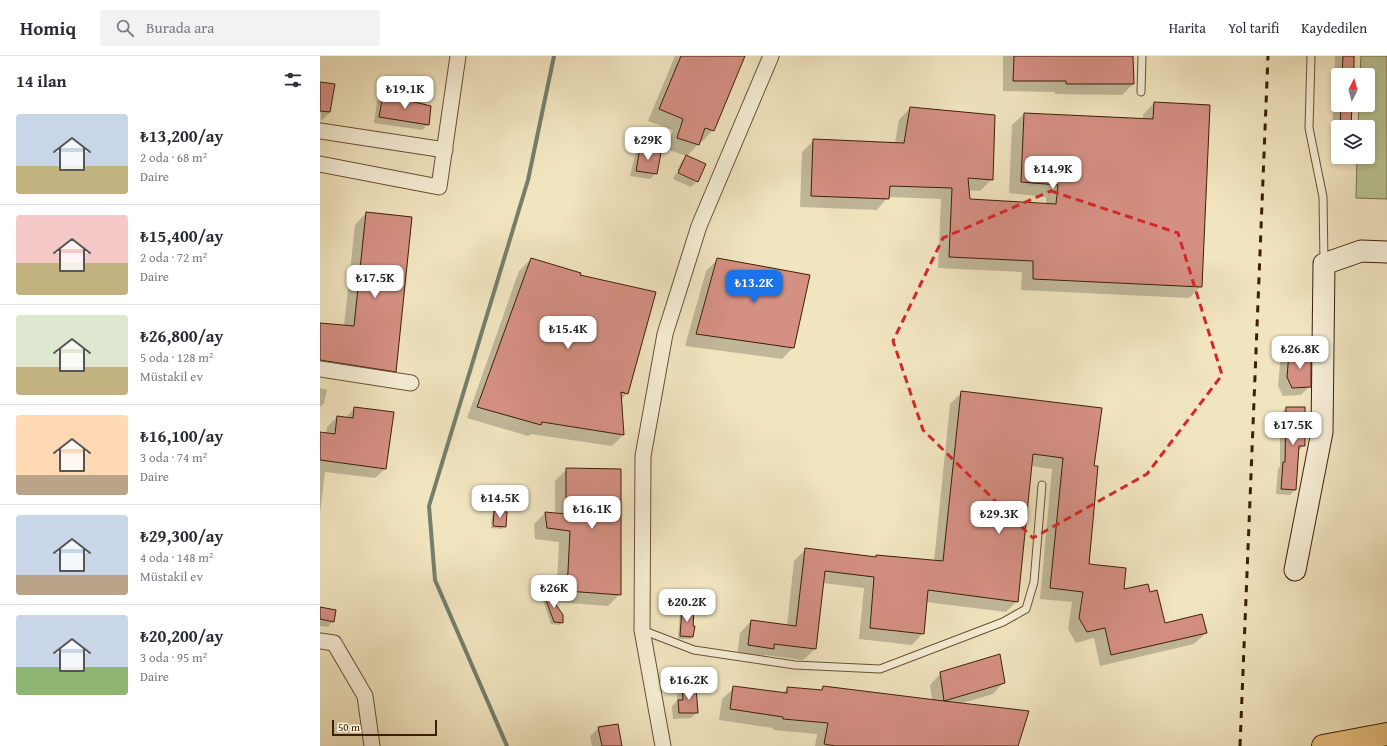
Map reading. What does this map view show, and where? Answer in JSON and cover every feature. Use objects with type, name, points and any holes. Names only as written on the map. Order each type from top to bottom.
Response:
[{"type":"highway","points":[[1323,746],[1387,734]]},
{"type":"street","points":[[320,164],[439,187],[458,56]]},
{"type":"street","points":[[663,746],[642,630],[642,456],[666,334],[699,226],[771,56]]},
{"type":"street","points":[[320,131],[445,150]]},
{"type":"street","points":[[1295,570],[1322,432],[1324,264],[1361,251],[1387,252]]},
{"type":"street","points":[[320,369],[411,383]]},
{"type":"street","points":[[320,641],[334,643],[365,696],[372,746]]},
{"type":"lane","points":[[1141,92],[1142,56]]},
{"type":"lane","points":[[1311,56],[1309,128],[1323,197],[1324,264]]},
{"type":"lane","points":[[642,630],[694,650],[795,665],[880,669],[1003,622],[1026,609],[1034,582],[1042,485]]},
{"type":"highlighted area","points":[[1051,191],[1178,233],[1222,375],[1147,474],[1033,538],[923,430],[893,341],[943,238]]},
{"type":"green space","points":[[1361,56],[1387,56],[1387,199],[1356,198],[1357,164],[1375,164],[1375,120],[1358,120],[1359,112],[1375,112],[1375,68],[1360,68]]},
{"type":"building","points":[[681,56],[745,56],[714,131],[705,128],[699,145],[677,138],[683,119],[659,109]]},
{"type":"building","points":[[1014,56],[1133,56],[1134,84],[1066,84],[1066,81],[1013,81]]},
{"type":"building","points":[[1343,56],[1354,56],[1354,68],[1342,68]]},
{"type":"building","points":[[320,82],[335,84],[330,112],[320,111]]},
{"type":"building","points":[[383,94],[431,106],[429,125],[379,117]]},
{"type":"building","points":[[1154,102],[1210,105],[1202,287],[1033,279],[1033,261],[949,257],[952,188],[890,186],[889,199],[811,196],[813,139],[904,143],[910,107],[995,115],[993,180],[968,178],[970,199],[1056,204],[1058,185],[1021,182],[1024,113],[1153,119]]},
{"type":"building","points":[[1341,112],[1352,112],[1351,120],[1340,120]]},
{"type":"building","points":[[640,148],[661,153],[657,174],[636,171]]},
{"type":"building","points":[[686,155],[706,164],[698,182],[678,173]]},
{"type":"building","points":[[366,212],[412,217],[396,372],[320,360],[320,323],[354,326]]},
{"type":"building","points":[[531,258],[581,273],[580,275],[656,292],[628,394],[621,392],[624,435],[542,422],[541,425],[477,407]]},
{"type":"building","points":[[717,258],[810,275],[794,348],[696,334]]},
{"type":"building","points":[[1311,352],[1311,387],[1292,388],[1287,377],[1289,353]]},
{"type":"building","points":[[961,391],[1102,408],[1094,466],[1098,466],[1089,564],[1126,568],[1124,589],[1148,584],[1150,592],[1157,590],[1165,623],[1202,614],[1207,633],[1111,655],[1105,628],[1087,632],[1079,618],[1083,592],[1050,588],[1063,458],[1033,454],[1018,602],[928,590],[924,634],[870,628],[874,577],[825,571],[816,649],[774,644],[774,649],[748,645],[751,620],[796,626],[805,548],[876,557],[876,555],[943,561]]},
{"type":"building","points":[[354,407],[394,412],[386,469],[320,460],[320,432],[335,434],[337,416],[353,418]]},
{"type":"building","points":[[1286,407],[1305,407],[1305,446],[1299,446],[1296,490],[1281,489],[1283,462],[1285,462]]},
{"type":"building","points":[[566,468],[621,469],[621,595],[567,591],[570,531],[547,528],[545,512],[566,514]]},
{"type":"building","points":[[494,511],[507,512],[506,527],[493,526]]},
{"type":"building","points":[[546,590],[563,615],[563,623],[554,622],[543,592]]},
{"type":"building","points":[[320,607],[336,610],[334,622],[320,619]]},
{"type":"building","points":[[682,609],[694,610],[693,626],[695,626],[693,637],[680,636]]},
{"type":"building","points":[[1000,654],[1005,683],[944,701],[940,672]]},
{"type":"building","points":[[682,686],[696,687],[698,713],[679,713],[678,700],[683,700]]},
{"type":"building","points":[[733,686],[787,693],[787,687],[822,690],[823,686],[1029,711],[1018,746],[835,746],[824,744],[828,723],[783,719],[783,717],[730,709]]},
{"type":"building","points":[[618,724],[622,746],[602,746],[598,727]]},
{"type":"waterway","points":[[507,746],[435,580],[429,506],[528,180],[554,56]]},
{"type":"railway","points":[[1240,746],[1268,56]]}]
